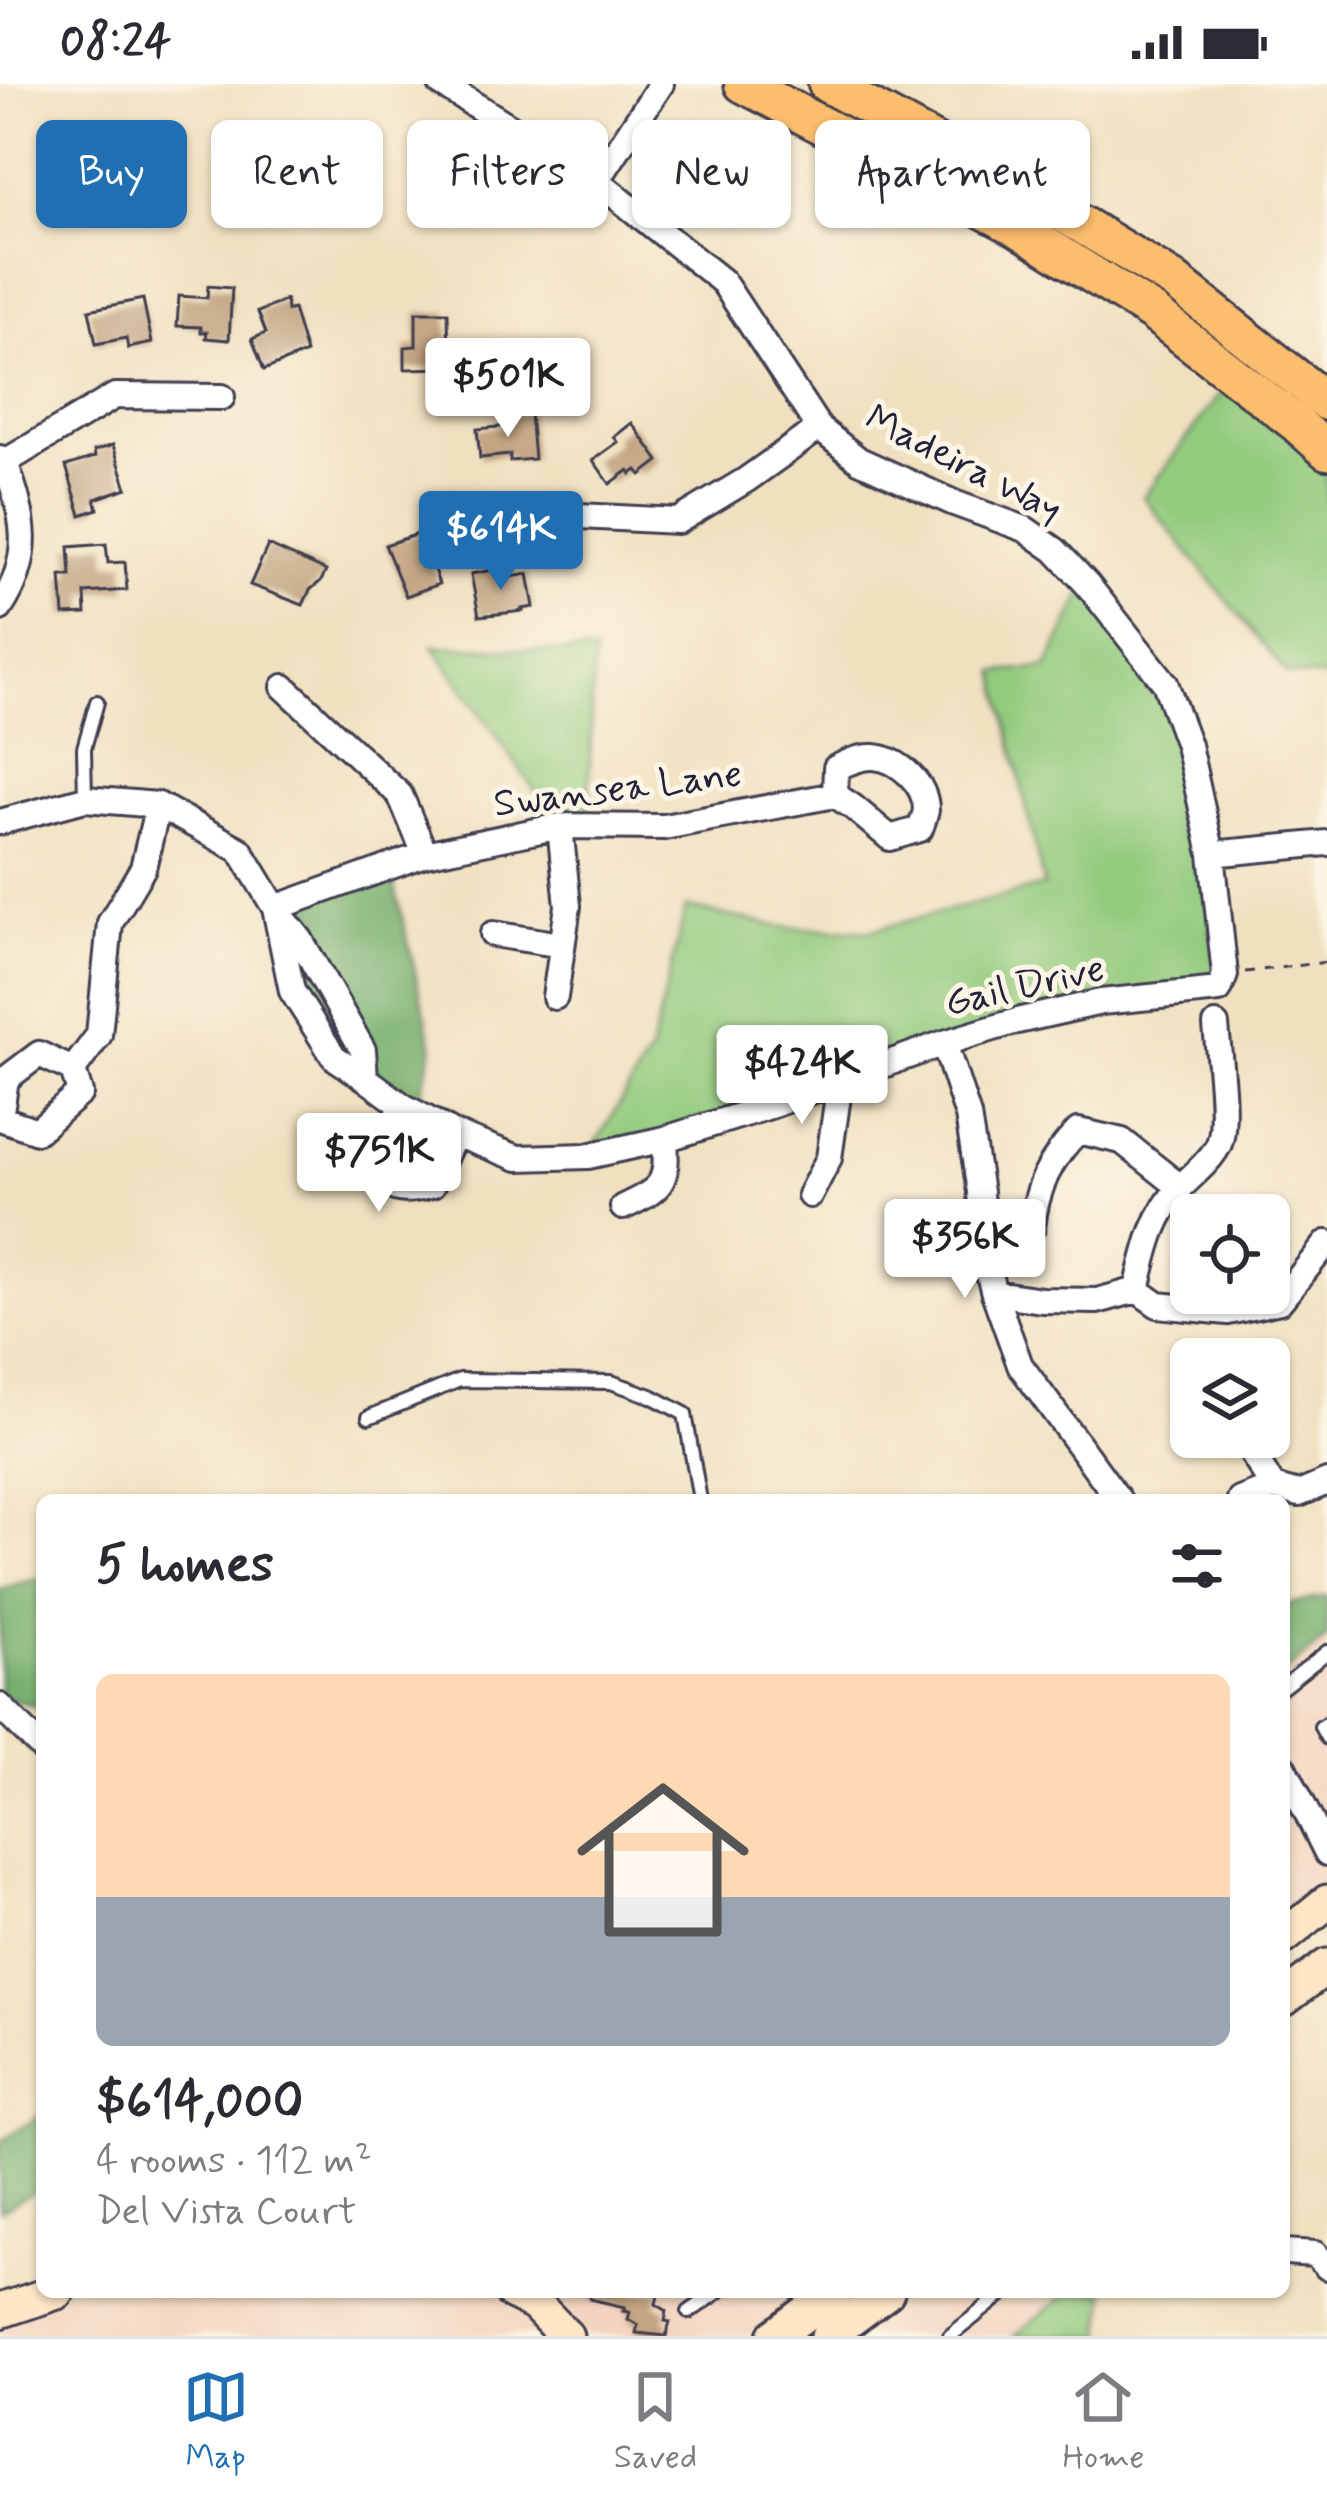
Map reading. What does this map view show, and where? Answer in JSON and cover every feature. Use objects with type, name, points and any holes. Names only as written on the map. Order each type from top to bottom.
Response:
[{"type":"main road","points":[[743,84],[1018,228],[1152,312],[1327,451]]},
{"type":"main road","points":[[827,84],[1036,197],[1173,280],[1327,402]]},
{"type":"main road","points":[[1290,1931],[1327,1901]]},
{"type":"main road","points":[[0,2311],[39,2298]]},
{"type":"main road","points":[[532,2298],[566,2336]]},
{"type":"main road","points":[[776,2336],[826,2298]]},
{"type":"main road","points":[[828,2336],[879,2298]]},
{"type":"street","name":"Madeira Way","points":[[441,84],[499,120]]},
{"type":"street","points":[[608,164],[661,84]]},
{"type":"street","name":"Madeira Way","points":[[608,190],[723,282],[819,428],[859,460],[1025,529],[1055,550],[1165,683],[1187,745],[1212,854],[1225,975]]},
{"type":"street","points":[[0,608],[9,595],[24,547],[20,506],[3,460],[115,396],[222,397]]},
{"type":"street","points":[[482,511],[678,521],[819,428]]},
{"type":"street","points":[[284,687],[400,795],[424,854]]},
{"type":"street","name":"Swansea Lane","points":[[275,908],[424,854],[560,826],[664,827],[835,795]]},
{"type":"street","name":"Gail Drive","points":[[0,822],[85,799],[158,805],[240,850],[275,908],[292,991],[334,1057],[404,1106],[455,1134],[518,1158],[588,1156],[665,1139],[840,1082],[944,1042],[1101,1002],[1219,990],[1225,975]]},
{"type":"street","points":[[73,1070],[99,1035],[110,923],[142,868],[158,805]]},
{"type":"street","points":[[556,997],[568,906],[560,826]]},
{"type":"street","points":[[1212,854],[1327,843]]},
{"type":"street","points":[[493,934],[562,946]]},
{"type":"street","points":[[1137,1290],[1154,1222],[1219,1145],[1222,1109],[1216,1025]]},
{"type":"street","points":[[944,1042],[968,1115],[984,1256],[1020,1365],[1115,1494]]},
{"type":"street","points":[[810,1196],[830,1158],[840,1082]]},
{"type":"street","points":[[404,1106],[373,1160],[394,1190],[410,1192],[432,1185],[455,1134]]},
{"type":"street","points":[[1032,1228],[1035,1199],[1059,1150],[1078,1131],[1122,1141],[1180,1187]]},
{"type":"street","points":[[623,1207],[654,1192],[667,1171],[665,1139]]},
{"type":"street","points":[[1137,1290],[1158,1305],[1228,1312],[1280,1301],[1327,1243]]},
{"type":"street","points":[[994,1293],[1097,1301],[1137,1290]]},
{"type":"street","points":[[1255,1458],[1273,1487]]},
{"type":"street","points":[[1255,1494],[1273,1487],[1298,1494],[1327,1482]]},
{"type":"street","points":[[0,1706],[36,1742]]},
{"type":"street","points":[[1290,1775],[1318,1812],[1327,1853]]},
{"type":"street","points":[[1290,2252],[1316,2254],[1327,2267]]},
{"type":"lane","points":[[85,799],[84,748],[97,702]]},
{"type":"lane","points":[[370,1417],[460,1380],[611,1382],[685,1414],[699,1494]]},
{"type":"lane","points":[[1290,1681],[1327,1652]]},
{"type":"lane","points":[[1327,1723],[1321,1727],[1327,1738]]},
{"type":"lane","points":[[689,2312],[709,2298]]},
{"type":"lane","points":[[950,2336],[998,2298]]},
{"type":"path","points":[[1225,975],[1327,962]]},
{"type":"shaded area","points":[[1327,1637],[1327,1902],[1290,1932],[1290,1669]]},
{"type":"shaded area","points":[[39,2298],[807,2298],[775,2336],[0,2336],[0,2311]]},
{"type":"shaded area","points":[[880,2298],[1109,2298],[1108,2336],[828,2336]]},
{"type":"green space","points":[[1234,375],[1327,451],[1327,678],[1287,674],[1143,497]]},
{"type":"green space","points":[[1087,584],[1165,683],[1187,745],[1219,990],[1101,1002],[588,1156],[650,1053],[686,907],[781,927],[869,931],[1044,886],[996,672],[1047,668]]},
{"type":"green space","points":[[433,646],[594,653],[588,826],[560,826]]},
{"type":"green space","points":[[390,867],[433,1047],[416,1113],[365,1078],[275,908]]},
{"type":"green space","points":[[36,1579],[36,1706],[0,1696],[0,1589]]},
{"type":"green space","points":[[1327,1596],[1327,1637],[1290,1669],[1290,1605]]},
{"type":"green space","points":[[36,2118],[36,2190],[0,2211],[0,2142]]},
{"type":"green space","points":[[1062,2298],[1106,2298],[1103,2336],[1014,2336]]},
{"type":"building","points":[[208,286],[232,288],[229,340],[206,338],[201,327],[177,326],[179,296],[207,298]]},
{"type":"building","points":[[143,299],[152,343],[128,348],[126,338],[96,344],[89,310]]},
{"type":"building","points":[[286,300],[306,353],[264,370],[252,339],[266,333],[258,312]]},
{"type":"building","points":[[416,312],[448,312],[449,368],[405,369],[405,347],[416,346]]},
{"type":"building","points":[[530,413],[534,459],[480,458],[477,429],[509,426],[508,416]]},
{"type":"building","points":[[632,423],[659,461],[641,475],[629,470],[610,484],[593,460],[618,442],[614,437]]},
{"type":"building","points":[[113,445],[127,488],[95,499],[98,509],[81,515],[66,466],[95,457],[94,451]]},
{"type":"building","points":[[427,531],[434,550],[428,552],[439,584],[406,596],[385,545]]},
{"type":"building","points":[[106,544],[108,563],[125,562],[127,590],[85,593],[86,614],[64,615],[61,576],[71,576],[69,547]]},
{"type":"building","points":[[268,545],[326,571],[303,605],[250,585]]},
{"type":"building","points":[[498,569],[500,579],[528,574],[534,607],[479,616],[471,574]]},
{"type":"building","points":[[658,2298],[656,2304],[667,2311],[665,2321],[670,2322],[666,2336],[636,2333],[638,2325],[628,2319],[630,2312],[623,2311],[625,2307],[590,2299]]}]
